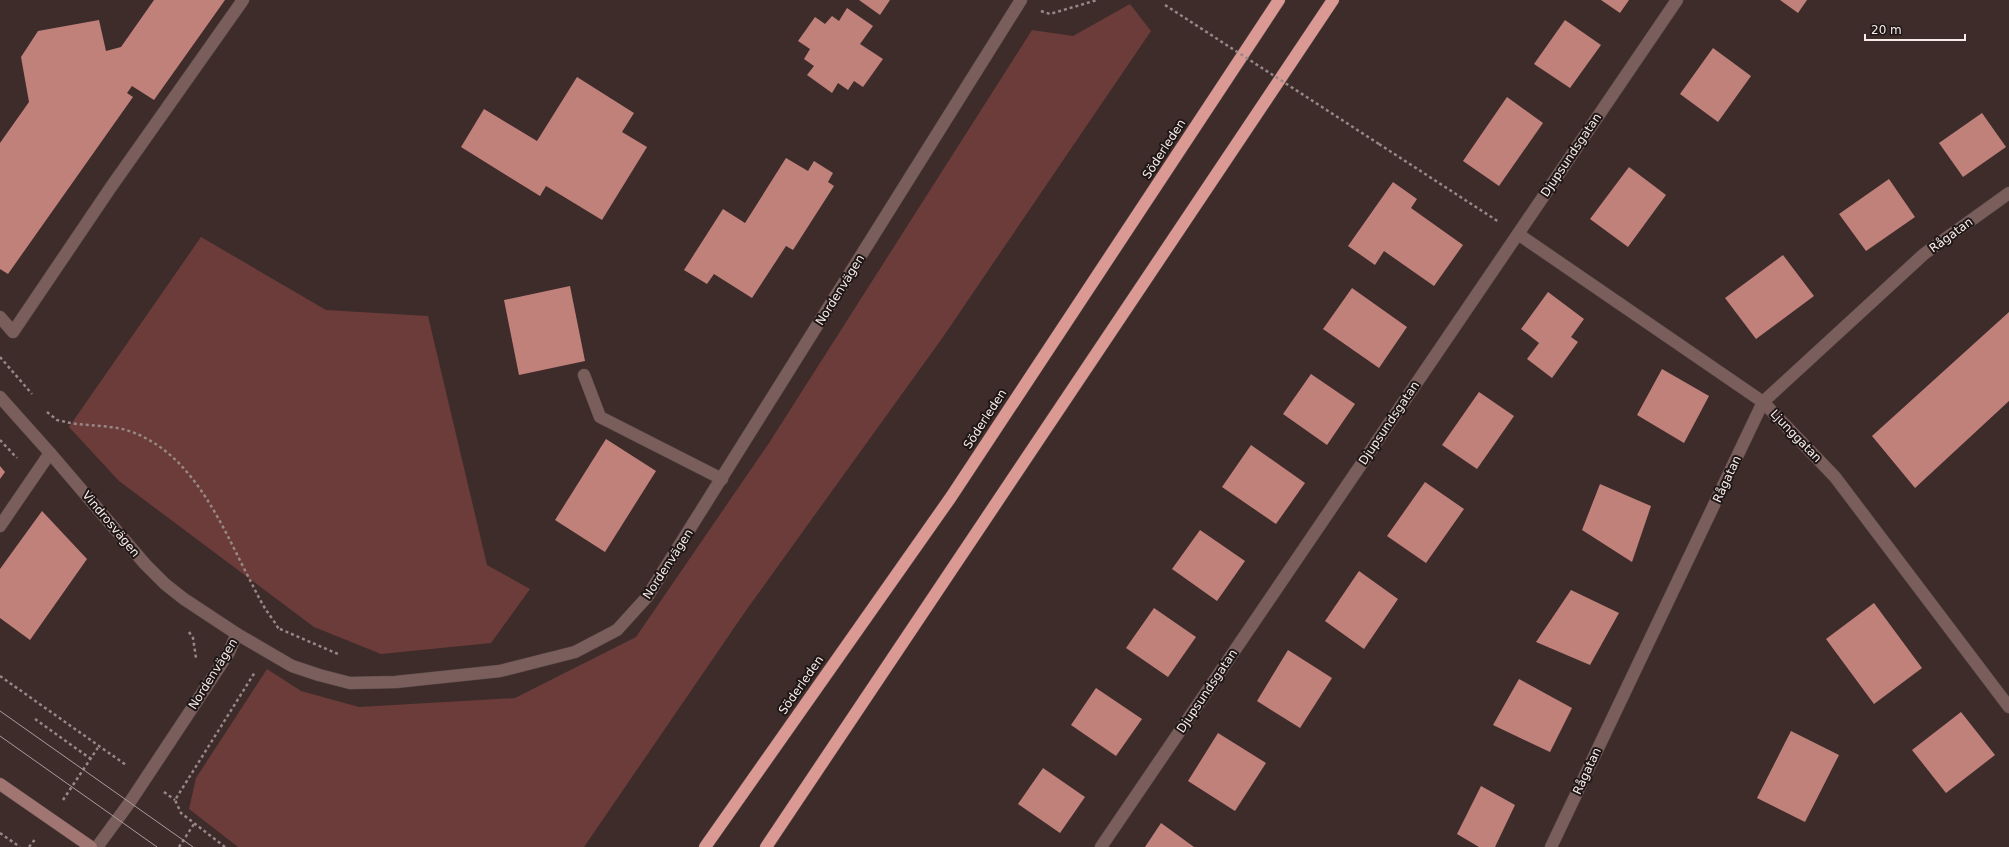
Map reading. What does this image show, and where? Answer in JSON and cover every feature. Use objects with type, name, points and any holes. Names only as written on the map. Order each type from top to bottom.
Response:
[{"type":"highway","name":"Söderleden","points":[[705,847],[951,497],[1279,0]]},
{"type":"highway","points":[[766,847],[1333,0]]},
{"type":"street","points":[[0,317],[13,332],[111,187],[243,0]]},
{"type":"street","name":"Djupsundsgatan","points":[[1102,847],[1678,0]]},
{"type":"street","name":"Nordenvägen","points":[[97,847],[228,654],[237,634],[292,666],[350,683],[396,682],[500,671],[575,652],[617,630],[647,597],[1019,3]]},
{"type":"street","name":"Rågatan","points":[[1551,847],[1763,402],[1924,254],[2009,193]]},
{"type":"street","name":"Ljunggatan","points":[[1518,234],[1763,402],[1835,477],[2009,707]]},
{"type":"street","points":[[584,375],[600,417],[722,479]]},
{"type":"street","name":"Vindrosvägen","points":[[0,398],[50,452],[145,564],[184,599],[237,634]]},
{"type":"street","points":[[0,526],[50,452]]},
{"type":"street","points":[[0,784],[90,847]]},
{"type":"path","points":[[1019,3],[1050,14],[1097,0]]},
{"type":"path","points":[[1165,5],[1518,234]]},
{"type":"path","points":[[0,440],[34,476]]},
{"type":"path","points":[[186,628],[193,638],[196,658],[194,664]]},
{"type":"path","points":[[280,629],[340,654]]},
{"type":"path","points":[[0,676],[175,800]]},
{"type":"path","points":[[36,719],[91,759]]},
{"type":"path","points":[[29,847],[50,819],[99,746]]},
{"type":"path","points":[[179,847],[194,824]]},
{"type":"path","points":[[0,833],[20,847]]},
{"type":"shaded area","points":[[1130,4],[1151,31],[943,337],[747,609],[584,847],[238,847],[189,809],[196,778],[267,669],[301,691],[359,707],[515,698],[636,637],[769,443],[1032,30],[1073,36]]},
{"type":"shaded area","points":[[201,237],[326,310],[428,316],[487,565],[530,589],[491,643],[381,654],[314,627],[119,481],[69,427]]},
{"type":"building","points":[[154,0],[225,0],[154,100],[132,86],[127,93],[133,97],[8,274],[0,269],[0,143],[29,102],[21,57],[38,31],[99,20],[106,51],[121,47]]},
{"type":"building","points":[[859,0],[890,0],[880,15]]},
{"type":"building","points":[[1601,0],[1629,0],[1620,13]]},
{"type":"building","points":[[1780,0],[1807,0],[1798,13]]},
{"type":"building","points":[[847,8],[873,26],[860,44],[883,59],[863,87],[854,81],[848,90],[838,83],[832,93],[807,75],[814,66],[804,59],[810,49],[798,41],[815,17],[825,24],[832,16],[839,21]]},
{"type":"building","points":[[1565,20],[1601,45],[1570,88],[1534,64]]},
{"type":"building","points":[[1713,48],[1751,76],[1718,122],[1680,94]]},
{"type":"building","points":[[577,77],[634,113],[622,132],[647,147],[602,220],[546,186],[540,196],[461,147],[484,109],[537,141]]},
{"type":"building","points":[[1507,97],[1543,123],[1499,186],[1463,161]]},
{"type":"building","points":[[1982,113],[2006,147],[1963,177],[1939,143]]},
{"type":"building","points":[[786,158],[808,171],[814,161],[833,173],[828,182],[834,186],[793,250],[786,246],[752,298],[714,274],[707,284],[684,270],[723,209],[745,223]]},
{"type":"building","points":[[1629,167],[1666,195],[1628,247],[1590,219]]},
{"type":"building","points":[[1889,179],[1915,217],[1866,251],[1839,214]]},
{"type":"building","points":[[1393,182],[1417,199],[1411,208],[1463,245],[1434,286],[1384,251],[1375,265],[1348,246]]},
{"type":"building","points":[[1783,255],[1814,296],[1756,339],[1725,298]]},
{"type":"building","points":[[570,286],[585,361],[519,375],[504,300]]},
{"type":"building","points":[[1352,288],[1407,327],[1379,368],[1323,329]]},
{"type":"building","points":[[1548,292],[1584,319],[1571,337],[1578,342],[1552,378],[1527,359],[1539,343],[1521,329]]},
{"type":"building","points":[[2009,312],[2009,401],[1915,488],[1872,436]]},
{"type":"building","points":[[1662,369],[1709,396],[1684,443],[1637,415]]},
{"type":"building","points":[[1311,374],[1355,404],[1327,445],[1283,414]]},
{"type":"building","points":[[1479,392],[1514,416],[1477,469],[1442,445]]},
{"type":"building","points":[[606,439],[656,471],[605,552],[555,520]]},
{"type":"building","points":[[1251,445],[1305,483],[1276,524],[1222,487]]},
{"type":"building","points":[[0,466],[5,472],[0,479]]},
{"type":"building","points":[[1425,482],[1464,509],[1426,563],[1387,536]]},
{"type":"building","points":[[1600,484],[1651,506],[1632,562],[1582,530]]},
{"type":"building","points":[[42,511],[87,559],[30,640],[0,618],[0,569]]},
{"type":"building","points":[[1200,530],[1245,561],[1217,601],[1172,569]]},
{"type":"building","points":[[1359,571],[1398,599],[1364,649],[1325,621]]},
{"type":"building","points":[[1571,590],[1619,613],[1590,665],[1536,642]]},
{"type":"building","points":[[1874,603],[1922,668],[1874,704],[1826,639]]},
{"type":"building","points":[[1154,608],[1196,637],[1168,677],[1126,648]]},
{"type":"building","points":[[1288,650],[1332,678],[1300,728],[1257,701]]},
{"type":"building","points":[[1519,679],[1572,708],[1550,752],[1493,725]]},
{"type":"building","points":[[1096,688],[1142,719],[1116,756],[1071,725]]},
{"type":"building","points":[[1961,712],[1995,755],[1946,793],[1912,750]]},
{"type":"building","points":[[1791,731],[1839,755],[1805,822],[1757,798]]},
{"type":"building","points":[[1218,733],[1266,763],[1235,811],[1188,781]]},
{"type":"building","points":[[1043,768],[1085,797],[1060,833],[1018,804]]},
{"type":"building","points":[[1481,786],[1515,805],[1495,847],[1479,847],[1457,834]]},
{"type":"building","points":[[1161,823],[1194,847],[1145,847]]},
{"type":"tram line","points":[[0,711],[193,847]]},
{"type":"tram line","points":[[0,736],[157,847]]}]
